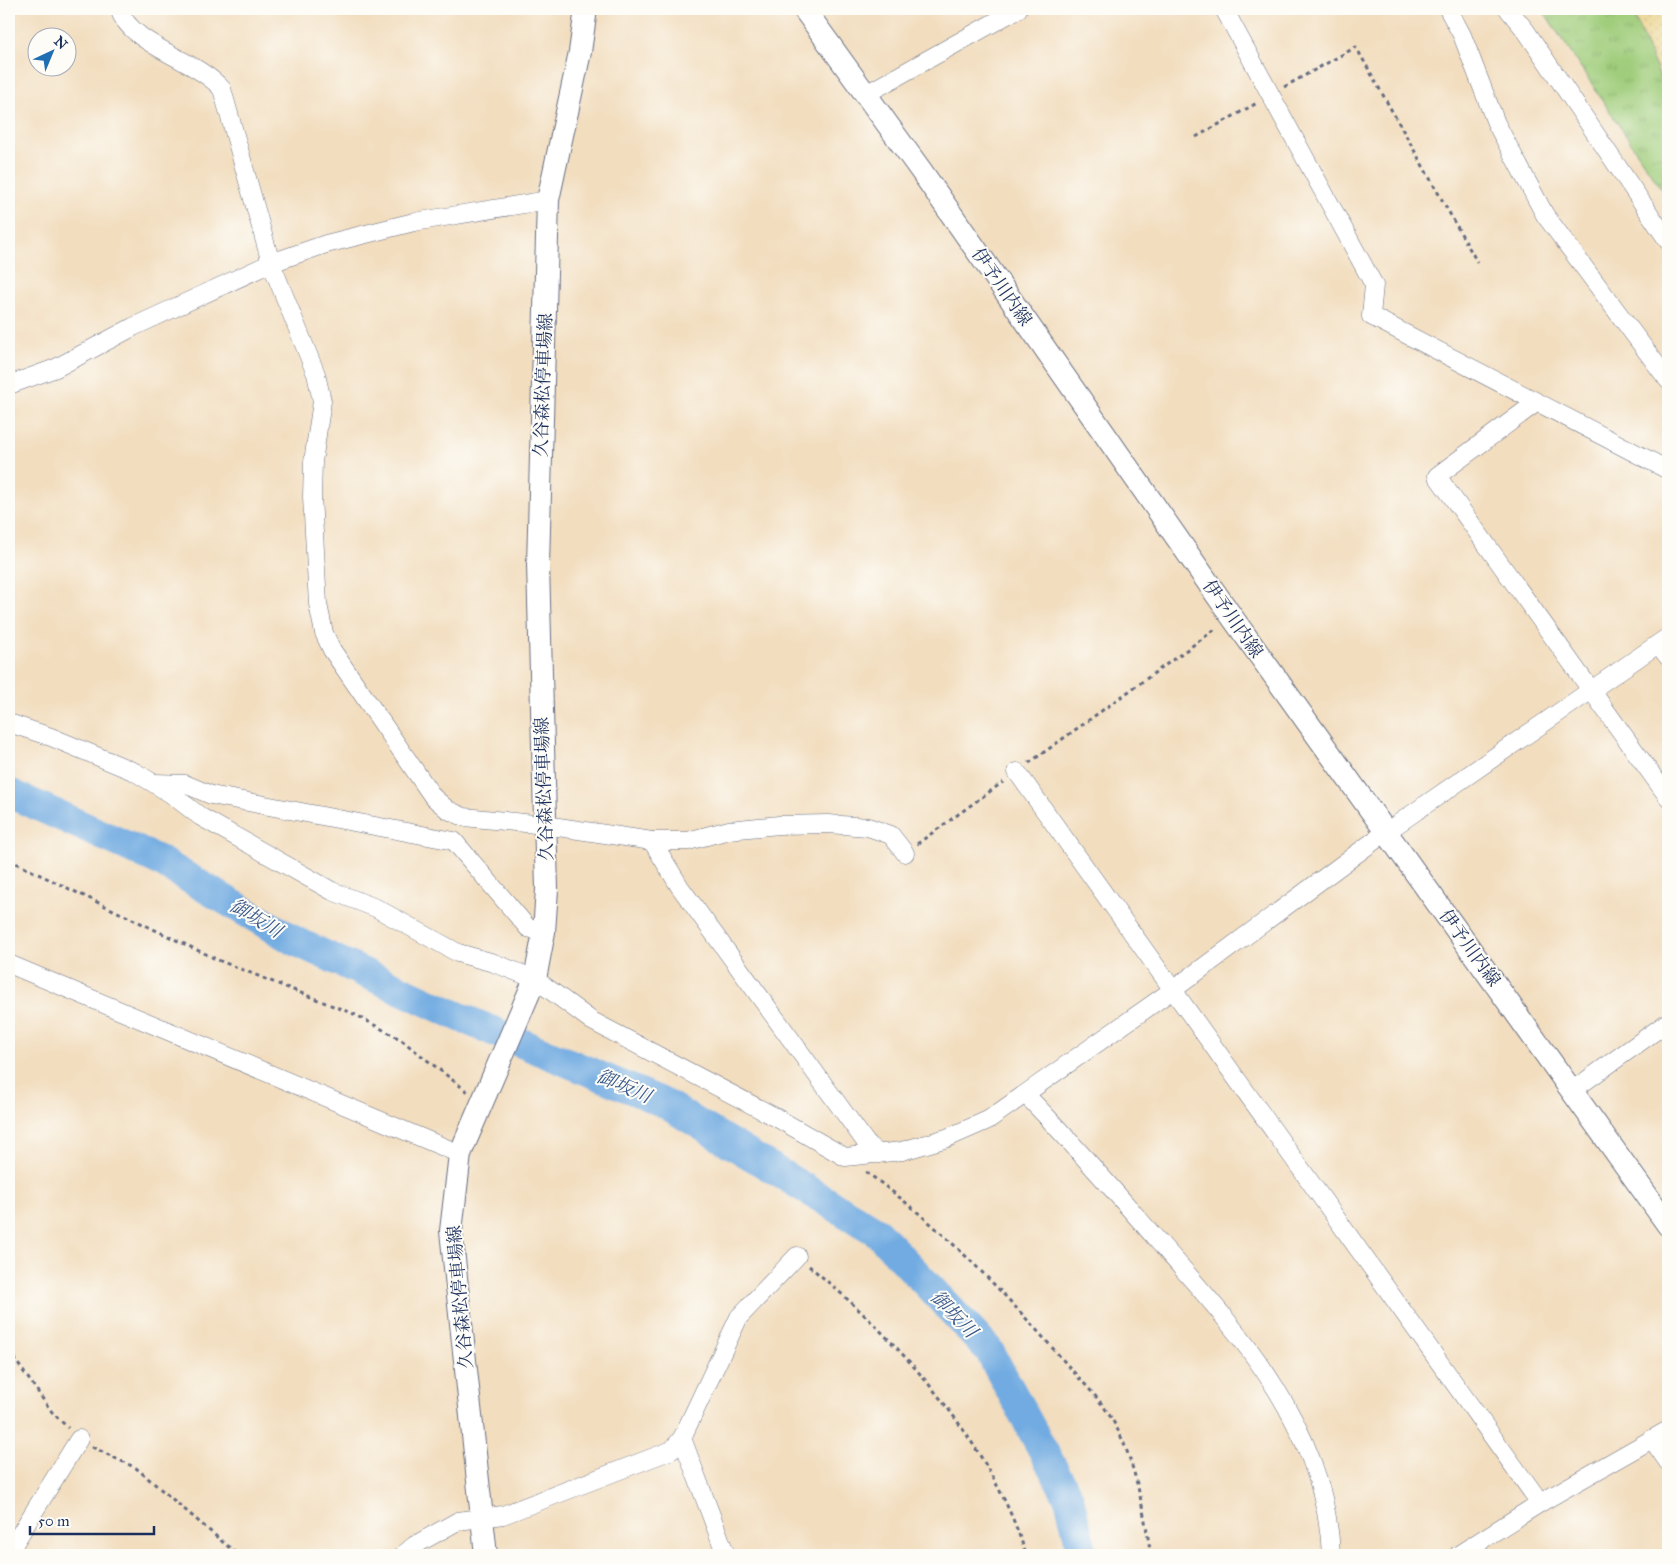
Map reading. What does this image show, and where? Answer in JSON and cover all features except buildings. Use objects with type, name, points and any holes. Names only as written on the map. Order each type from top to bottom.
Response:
[{"type":"main road","name":"久谷森松停車場線","points":[[486,1555],[451,1231],[460,1154],[532,985],[544,932],[548,888],[538,566],[548,200],[586,9]]},
{"type":"main road","name":"伊予川内線","points":[[804,9],[866,94],[1232,617],[1668,1225]]},
{"type":"street","points":[[119,9],[122,18],[136,33],[212,77],[222,89],[271,263],[316,374],[322,401],[313,462],[312,497],[318,604],[324,633],[332,650],[433,797],[448,810],[464,817],[652,841],[688,841],[729,830],[779,825],[828,824],[868,828],[891,835],[905,853]]},
{"type":"street","points":[[866,94],[1018,9]]},
{"type":"street","points":[[1224,9],[1374,285],[1371,316],[1668,470]]},
{"type":"street","points":[[1448,9],[1462,35],[1496,123],[1545,215],[1668,380]]},
{"type":"street","points":[[1508,9],[1526,31],[1668,241]]},
{"type":"street","points":[[9,385],[56,368],[134,327],[271,263],[326,244],[414,222],[548,200]]},
{"type":"street","points":[[1537,402],[1437,476],[1668,796]]},
{"type":"street","points":[[9,723],[51,737],[135,772],[201,817],[332,892],[376,908],[458,953],[494,963],[592,1021],[777,1118],[846,1157],[902,1150],[947,1138],[988,1120],[1174,989],[1386,832],[1592,690],[1665,646]]},
{"type":"street","points":[[1017,772],[1540,1503]]},
{"type":"street","points":[[152,782],[185,784],[211,795],[454,841],[528,928],[544,932]]},
{"type":"street","points":[[652,841],[697,911],[867,1144],[879,1154]]},
{"type":"street","points":[[9,964],[460,1154]]},
{"type":"street","points":[[1573,1090],[1668,1022]]},
{"type":"street","points":[[1026,1095],[1066,1136],[1193,1280],[1239,1333],[1266,1370],[1284,1400],[1314,1463],[1330,1524],[1331,1555]]},
{"type":"street","points":[[403,1555],[415,1545],[458,1522],[502,1514],[672,1450],[682,1438],[739,1317],[797,1256]]},
{"type":"street","points":[[1458,1555],[1540,1503],[1668,1430]]},
{"type":"street","points":[[682,1438],[726,1555]]},
{"type":"street","points":[[9,1552],[79,1439]]},
{"type":"street","points":[[1652,1439],[1668,1462]]},
{"type":"path","points":[[1196,137],[1356,47],[1477,262]]},
{"type":"path","points":[[905,853],[1232,617]]},
{"type":"path","points":[[9,860],[218,960],[356,1015],[400,1038],[427,1057],[447,1077],[484,1096]]},
{"type":"path","points":[[846,1157],[894,1192],[958,1248],[1036,1330],[1096,1398],[1113,1421],[1131,1460],[1151,1555]]},
{"type":"path","points":[[797,1256],[873,1323],[912,1363],[968,1439],[993,1481],[1008,1508],[1026,1555]]},
{"type":"path","points":[[9,1351],[52,1412],[79,1439],[136,1468],[238,1555]]},
{"type":"green space","points":[[1542,9],[1631,9],[1668,96],[1668,199]]},
{"type":"sand","points":[[1631,9],[1668,9],[1668,96]]},
{"type":"waterway","name":"御坂川","points":[[9,793],[158,860],[295,941],[462,1018],[664,1103],[877,1232],[988,1349],[1069,1498],[1083,1555]]}]
